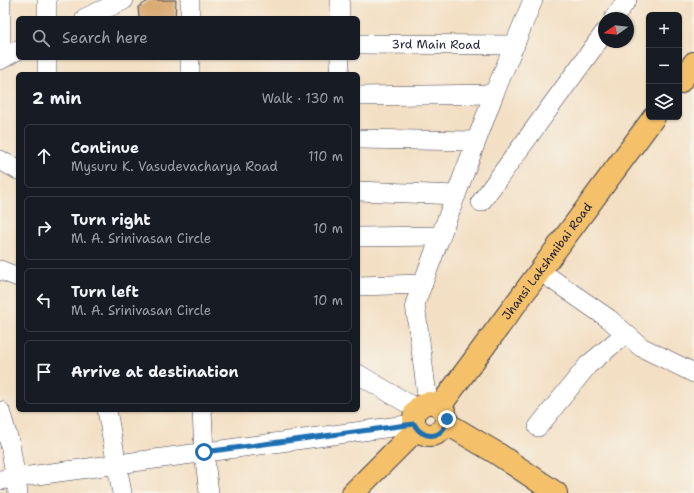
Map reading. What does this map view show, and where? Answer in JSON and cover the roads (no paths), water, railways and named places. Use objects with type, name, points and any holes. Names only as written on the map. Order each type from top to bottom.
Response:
[{"type":"main road","points":[[682,79],[694,63]]},
{"type":"main road","name":"Jhansi Lakshmibai Road","points":[[353,493],[427,416],[540,271],[652,120]]},
{"type":"main road","points":[[427,416],[498,454],[556,493]]},
{"type":"street","points":[[1,0],[0,59],[16,51]]},
{"type":"street","points":[[47,0],[47,16]]},
{"type":"street","points":[[190,0],[190,16]]},
{"type":"street","points":[[340,0],[340,16]]},
{"type":"street","points":[[427,416],[415,304],[494,94],[533,0]]},
{"type":"street","points":[[618,12],[627,0]]},
{"type":"street","points":[[88,16],[121,1]]},
{"type":"street","points":[[481,202],[598,41]]},
{"type":"street","name":"3rd Main Road","points":[[360,44],[515,45]]},
{"type":"street","points":[[47,60],[47,72]]},
{"type":"street","points":[[190,60],[190,72]]},
{"type":"street","points":[[339,72],[340,60]]},
{"type":"street","points":[[360,96],[494,94]]},
{"type":"street","points":[[360,139],[476,141]]},
{"type":"street","points":[[0,160],[16,169]]},
{"type":"street","points":[[360,191],[456,195]]},
{"type":"street","points":[[360,236],[441,236]]},
{"type":"street","points":[[0,270],[16,276]]},
{"type":"street","points":[[540,271],[609,319],[640,347],[694,373]]},
{"type":"street","points":[[360,286],[423,284]]},
{"type":"street","points":[[538,427],[588,365],[625,334]]},
{"type":"street","points":[[360,375],[427,416]]},
{"type":"street","points":[[0,411],[10,444],[11,483],[116,464],[204,452],[427,416]]},
{"type":"street","points":[[107,412],[122,493]]},
{"type":"street","points":[[202,412],[204,452],[210,493]]}]
